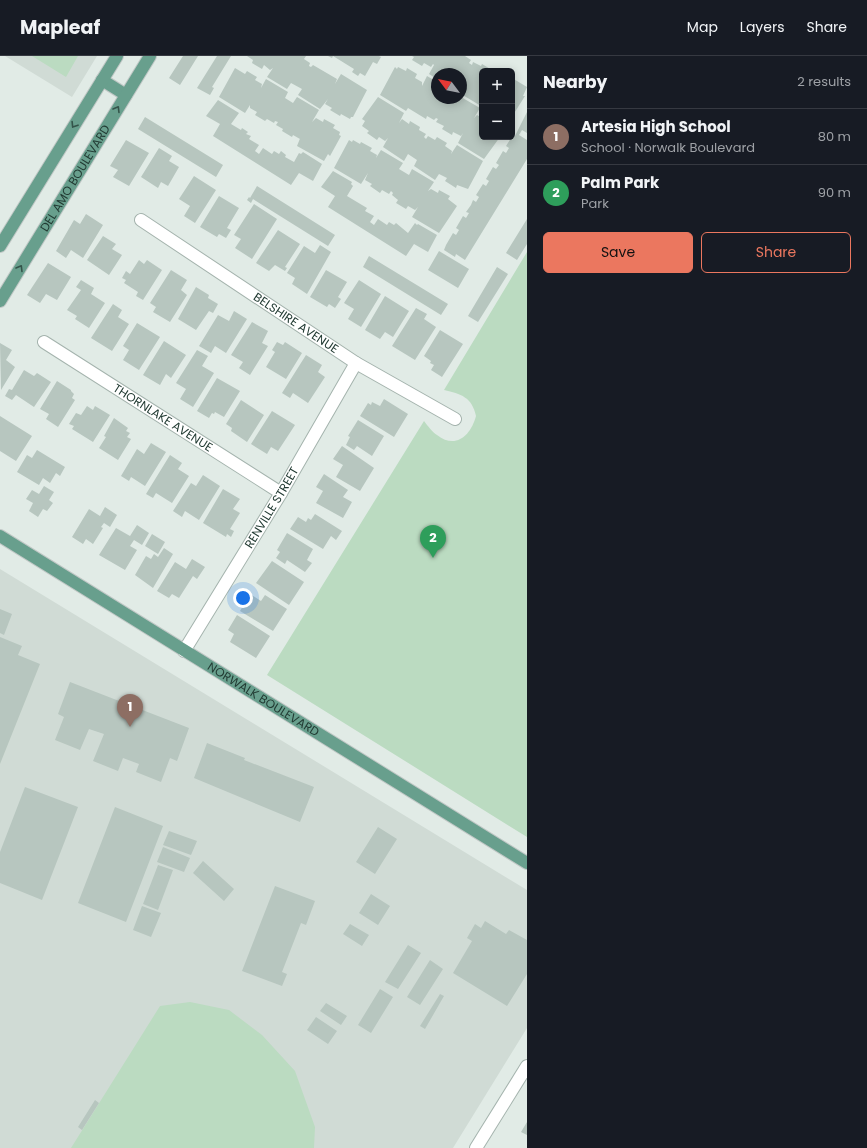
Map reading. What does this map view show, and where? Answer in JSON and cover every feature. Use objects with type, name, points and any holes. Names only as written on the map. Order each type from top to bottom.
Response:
[{"type":"main road","points":[[0,246],[117,56]]},
{"type":"main road","name":"DEL AMO BOULEVARD","points":[[0,301],[150,56]]},
{"type":"main road","points":[[102,80],[126,95]]},
{"type":"main road","name":"NORWALK BOULEVARD","points":[[0,536],[527,863]]},
{"type":"street","name":"BELSHIRE AVENUE","points":[[141,220],[356,363],[455,419]]},
{"type":"street","name":"THORNLAKE AVENUE","points":[[44,342],[281,493]]},
{"type":"street","name":"RENVILLE STREET","points":[[184,651],[281,493],[356,363]]},
{"type":"street","points":[[476,1148],[526,1071]]},
{"type":"shaded area","points":[[5,56],[97,56],[72,97]]},
{"type":"shaded area","points":[[0,569],[527,890],[527,1028],[453,1148],[0,1148]]},
{"type":"green space","points":[[32,56],[78,56],[66,77]]},
{"type":"green space","points":[[527,252],[527,837],[267,675],[424,421],[435,434],[450,441],[456,441],[462,438],[474,423],[476,416],[469,400],[456,393],[444,390]]},
{"type":"green space","points":[[190,1002],[229,1010],[262,1035],[295,1071],[315,1127],[314,1148],[71,1148],[160,1006]]},
{"type":"building","points":[[183,56],[198,56],[180,85],[169,78]]},
{"type":"building","points":[[217,56],[231,56],[212,87],[214,88],[210,95],[197,88]]},
{"type":"building","points":[[247,56],[306,56],[304,59],[310,63],[309,66],[311,67],[313,65],[337,79],[335,84],[341,74],[367,90],[353,117],[350,119],[341,114],[340,116],[330,110],[332,108],[325,104],[328,99],[320,109],[298,95],[302,89],[291,83],[287,89],[267,77],[273,68],[270,70],[264,65],[262,69],[252,63],[253,60]]},
{"type":"building","points":[[333,56],[381,57],[377,64],[373,62],[365,76],[360,73],[358,76],[352,72],[354,69]]},
{"type":"building","points":[[412,56],[465,56],[471,60],[469,63],[472,65],[473,62],[481,66],[482,64],[489,68],[479,68],[479,105],[467,98],[467,68],[432,68],[433,64],[431,67],[424,63],[422,66],[412,60],[414,57]]},
{"type":"building","points":[[395,67],[406,71],[407,68],[417,74],[415,78],[422,82],[422,86],[427,76],[431,78],[431,104],[467,104],[467,100],[479,107],[474,118],[477,115],[479,116],[479,140],[498,140],[484,159],[458,143],[463,133],[461,136],[453,132],[452,135],[442,129],[444,126],[436,122],[438,119],[436,118],[434,120],[427,116],[426,119],[408,108],[406,111],[380,95]]},
{"type":"building","points":[[235,68],[245,74],[247,71],[257,77],[255,80],[262,84],[261,88],[266,79],[288,92],[285,98],[293,103],[297,97],[319,110],[312,122],[316,118],[323,122],[324,119],[335,125],[333,128],[340,132],[339,135],[341,136],[330,156],[328,154],[324,161],[297,146],[300,139],[293,135],[292,137],[282,131],[283,129],[276,125],[278,122],[275,121],[274,123],[267,119],[265,121],[255,115],[257,112],[250,108],[250,105],[245,113],[219,97]]},
{"type":"building","points":[[515,80],[527,87],[523,96],[525,96],[515,112]]},
{"type":"building","points":[[378,97],[404,113],[399,123],[402,119],[409,124],[410,121],[420,127],[419,130],[426,134],[424,137],[426,139],[428,136],[435,140],[437,137],[447,143],[445,146],[452,151],[451,154],[457,145],[483,161],[468,189],[457,185],[456,188],[445,181],[447,178],[439,174],[435,180],[414,166],[417,160],[408,154],[404,161],[383,147],[388,138],[385,141],[379,137],[377,140],[367,133],[369,131],[362,126],[365,121],[362,119]]},
{"type":"building","points":[[218,100],[239,113],[231,124],[248,132],[246,134],[251,136],[249,139],[259,145],[255,151],[259,154],[263,148],[272,154],[274,151],[279,154],[281,151],[286,155],[285,157],[294,162],[299,153],[301,154],[303,152],[322,164],[313,181],[299,173],[291,185],[213,136],[220,124],[206,116]]},
{"type":"building","points":[[527,112],[527,133],[522,130],[519,135],[527,140],[527,159],[465,260],[456,254],[455,257],[444,250],[446,245],[453,233],[456,235],[459,230],[456,228],[463,216],[466,218],[469,213],[466,212],[473,200],[476,202],[479,197],[476,195],[483,184],[486,186],[489,181],[486,179],[493,167],[496,169],[499,165],[496,163],[503,151],[506,153],[509,148],[506,146],[510,140],[515,140],[515,136]]},
{"type":"building","points":[[145,117],[223,165],[216,177],[138,129]]},
{"type":"building","points":[[126,140],[149,153],[129,186],[113,177],[118,170],[110,166]]},
{"type":"building","points":[[349,140],[352,142],[353,140],[360,144],[361,142],[372,148],[370,151],[377,155],[376,158],[381,150],[403,163],[399,169],[409,175],[412,169],[434,182],[428,191],[431,189],[438,193],[439,190],[450,196],[448,199],[457,206],[439,233],[412,217],[418,207],[415,210],[408,206],[406,209],[396,203],[398,200],[392,195],[393,193],[391,191],[389,194],[382,190],[380,193],[370,186],[372,184],[365,180],[368,173],[361,184],[334,168]]},
{"type":"building","points":[[159,148],[172,156],[169,161],[179,167],[168,186],[161,182],[158,188],[141,177]]},
{"type":"building","points":[[333,171],[352,182],[351,184],[353,186],[347,196],[367,208],[365,211],[374,216],[370,222],[374,225],[378,219],[387,225],[389,222],[394,225],[396,223],[408,233],[415,223],[437,235],[428,252],[414,244],[406,256],[328,207],[335,196],[321,187]]},
{"type":"building","points":[[194,176],[216,190],[195,223],[184,216],[190,206],[179,199]]},
{"type":"building","points":[[257,186],[335,235],[328,246],[253,199],[251,203],[247,200],[249,197],[250,198]]},
{"type":"building","points":[[219,196],[239,208],[227,228],[231,230],[226,238],[219,234],[217,237],[200,227]]},
{"type":"building","points":[[254,204],[277,219],[252,259],[235,248],[241,239],[234,235]]},
{"type":"building","points":[[86,214],[103,225],[83,258],[71,250],[66,258],[56,251],[74,220],[80,224]]},
{"type":"building","points":[[527,219],[527,244],[517,260],[506,253]]},
{"type":"building","points":[[278,230],[300,244],[285,267],[287,268],[285,271],[275,265],[269,271],[256,263]]},
{"type":"building","points":[[103,236],[116,244],[112,249],[122,255],[109,275],[87,260]]},
{"type":"building","points":[[320,245],[331,252],[307,294],[292,284],[295,278],[287,273],[304,246],[315,253]]},
{"type":"building","points":[[439,251],[469,269],[458,288],[428,270]]},
{"type":"building","points":[[369,256],[448,304],[441,315],[363,267]]},
{"type":"building","points":[[139,260],[144,264],[147,260],[162,270],[143,300],[136,296],[138,292],[124,283],[126,280],[122,278],[126,271],[130,274]]},
{"type":"building","points":[[48,263],[71,277],[57,300],[46,294],[40,303],[27,295]]},
{"type":"building","points":[[497,267],[508,274],[478,322],[468,316]]},
{"type":"building","points":[[171,270],[187,280],[181,290],[187,295],[170,322],[153,312],[156,307],[150,303]]},
{"type":"building","points":[[326,270],[347,282],[338,297],[341,299],[335,308],[329,304],[327,307],[310,297]]},
{"type":"building","points":[[81,280],[94,288],[91,294],[105,303],[89,328],[75,319],[77,316],[67,310],[81,290],[76,287]]},
{"type":"building","points":[[359,280],[381,294],[361,327],[348,319],[354,309],[344,303]]},
{"type":"building","points":[[196,287],[209,295],[208,298],[218,304],[213,313],[209,311],[196,330],[178,319]]},
{"type":"building","points":[[385,296],[409,311],[393,337],[385,332],[380,339],[365,330]]},
{"type":"building","points":[[113,304],[122,310],[118,317],[129,324],[112,351],[91,338]]},
{"type":"building","points":[[416,308],[427,314],[424,319],[436,327],[415,360],[392,346]]},
{"type":"building","points":[[234,311],[247,319],[226,353],[215,346],[211,353],[199,346],[218,315],[229,321]]},
{"type":"building","points":[[252,322],[268,331],[262,343],[268,346],[250,375],[239,368],[243,362],[231,355]]},
{"type":"building","points":[[137,323],[160,337],[139,370],[123,360],[129,350],[123,346]]},
{"type":"building","points":[[440,330],[463,344],[442,377],[431,370],[434,365],[424,356]]},
{"type":"building","points":[[164,341],[186,355],[171,378],[166,374],[160,385],[143,375]]},
{"type":"building","points":[[277,342],[283,345],[285,342],[302,353],[286,379],[266,367],[275,352],[272,350]]},
{"type":"building","points":[[0,343],[12,350],[6,360],[15,367],[1,390]]},
{"type":"building","points":[[197,350],[208,356],[202,366],[214,373],[193,407],[180,399],[186,389],[176,383]]},
{"type":"building","points":[[306,355],[322,365],[318,372],[325,377],[308,403],[293,393],[290,398],[282,393]]},
{"type":"building","points":[[24,370],[34,376],[37,373],[51,382],[34,407],[16,395],[12,400],[5,396],[9,389],[12,390]]},
{"type":"building","points":[[217,378],[240,391],[224,417],[215,412],[214,414],[212,413],[209,418],[197,411]]},
{"type":"building","points":[[57,381],[71,390],[74,394],[72,398],[75,400],[58,427],[46,419],[49,414],[40,409]]},
{"type":"building","points":[[384,399],[408,414],[394,437],[360,416],[368,403],[371,405],[372,402],[380,406]]},
{"type":"building","points":[[241,400],[264,415],[247,442],[231,431],[232,428],[226,424]]},
{"type":"building","points":[[87,406],[93,410],[95,406],[110,415],[93,442],[72,429],[74,426],[69,424],[76,413],[81,415]]},
{"type":"building","points":[[272,411],[295,425],[278,451],[271,447],[267,454],[251,444]]},
{"type":"building","points":[[0,416],[32,436],[16,461],[0,451]]},
{"type":"building","points":[[114,418],[128,428],[126,431],[130,433],[127,437],[131,439],[118,460],[99,448],[106,437],[104,436]]},
{"type":"building","points":[[358,420],[384,436],[372,456],[357,446],[354,450],[346,445],[350,437],[348,436]]},
{"type":"building","points":[[151,443],[166,452],[145,486],[131,477],[129,481],[121,476],[137,449],[144,454]]},
{"type":"building","points":[[342,446],[374,468],[360,491],[336,477],[343,465],[333,459]]},
{"type":"building","points":[[37,450],[65,467],[60,476],[56,473],[50,483],[43,478],[39,485],[17,472],[27,455],[32,458]]},
{"type":"building","points":[[170,455],[182,463],[178,469],[189,476],[172,503],[156,493],[153,498],[146,494]]},
{"type":"building","points":[[324,474],[348,490],[343,497],[352,502],[343,518],[316,503],[323,491],[316,487]]},
{"type":"building","points":[[203,475],[220,486],[199,520],[185,511],[182,517],[173,511],[191,483],[196,486]]},
{"type":"building","points":[[44,486],[54,492],[49,500],[53,503],[47,511],[43,509],[38,517],[29,511],[33,503],[26,499],[32,490],[39,494]]},
{"type":"building","points":[[223,489],[240,499],[233,509],[240,513],[230,529],[234,531],[231,537],[227,534],[226,537],[203,523]]},
{"type":"building","points":[[105,507],[117,515],[110,527],[104,523],[101,527],[103,528],[93,544],[86,539],[83,544],[72,537],[89,509],[100,516]]},
{"type":"building","points":[[315,514],[342,531],[336,540],[331,536],[323,549],[290,529],[298,517],[306,522],[308,518],[311,520]]},
{"type":"building","points":[[137,525],[149,533],[142,545],[134,540],[130,546],[137,550],[125,570],[99,555],[116,528],[130,536]]},
{"type":"building","points":[[287,533],[313,549],[307,560],[312,563],[305,572],[287,560],[285,564],[276,558],[280,552],[277,550]]},
{"type":"building","points":[[152,534],[165,542],[158,554],[145,546]]},
{"type":"building","points":[[164,548],[173,554],[153,588],[135,575],[146,556],[151,559],[154,554],[158,557]]},
{"type":"building","points":[[192,559],[205,567],[197,579],[193,576],[179,598],[172,594],[169,598],[157,591],[175,562],[186,569]]},
{"type":"building","points":[[272,561],[304,582],[289,605],[256,583]]},
{"type":"building","points":[[250,594],[261,601],[265,595],[287,609],[273,631],[240,611]]},
{"type":"building","points":[[0,609],[12,614],[4,635],[0,633]]},
{"type":"building","points":[[237,615],[270,636],[256,658],[230,642],[234,634],[228,630]]},
{"type":"building","points":[[0,637],[22,646],[18,655],[40,664],[0,764]]},
{"type":"building","points":[[70,682],[189,728],[177,761],[170,758],[161,782],[136,772],[139,764],[123,758],[118,771],[93,761],[104,734],[89,729],[80,750],[55,740],[64,717],[58,714]]},
{"type":"building","points":[[207,743],[245,758],[244,760],[314,787],[300,822],[194,778]]},
{"type":"building","points":[[25,787],[78,807],[42,900],[0,883],[0,852]]},
{"type":"building","points":[[115,807],[163,826],[126,922],[78,903]]},
{"type":"building","points":[[378,827],[397,839],[375,874],[356,862]]},
{"type":"building","points":[[169,831],[197,841],[191,855],[163,845]]},
{"type":"building","points":[[163,847],[190,858],[184,872],[157,862]]},
{"type":"building","points":[[203,861],[234,889],[224,901],[193,873]]},
{"type":"building","points":[[158,865],[173,870],[158,910],[143,904]]},
{"type":"building","points":[[275,886],[315,901],[306,925],[301,923],[282,972],[287,974],[282,986],[242,971]]},
{"type":"building","points":[[371,894],[390,906],[378,925],[359,913]]},
{"type":"building","points":[[142,906],[161,913],[151,937],[133,930]]},
{"type":"building","points":[[485,921],[506,934],[509,930],[527,940],[527,974],[507,1006],[453,973],[472,941],[467,938],[475,924],[481,928]]},
{"type":"building","points":[[350,924],[369,935],[362,946],[343,934]]},
{"type":"building","points":[[408,945],[421,953],[398,989],[385,982]]},
{"type":"building","points":[[430,960],[443,969],[420,1005],[407,997]]},
{"type":"building","points":[[380,989],[393,997],[371,1033],[358,1025]]},
{"type":"building","points":[[440,994],[444,996],[425,1029],[420,1026]]},
{"type":"building","points":[[326,1003],[347,1016],[341,1025],[320,1011]]},
{"type":"building","points":[[316,1017],[337,1031],[328,1044],[307,1030]]},
{"type":"building","points":[[95,1100],[99,1103],[82,1130],[78,1127]]},
{"type":"building","points":[[527,1122],[527,1135],[521,1132]]},
{"type":"place","name":"Palm Park","points":[[433,558]]},
{"type":"place","name":"Artesia High School","points":[[130,727]]}]
